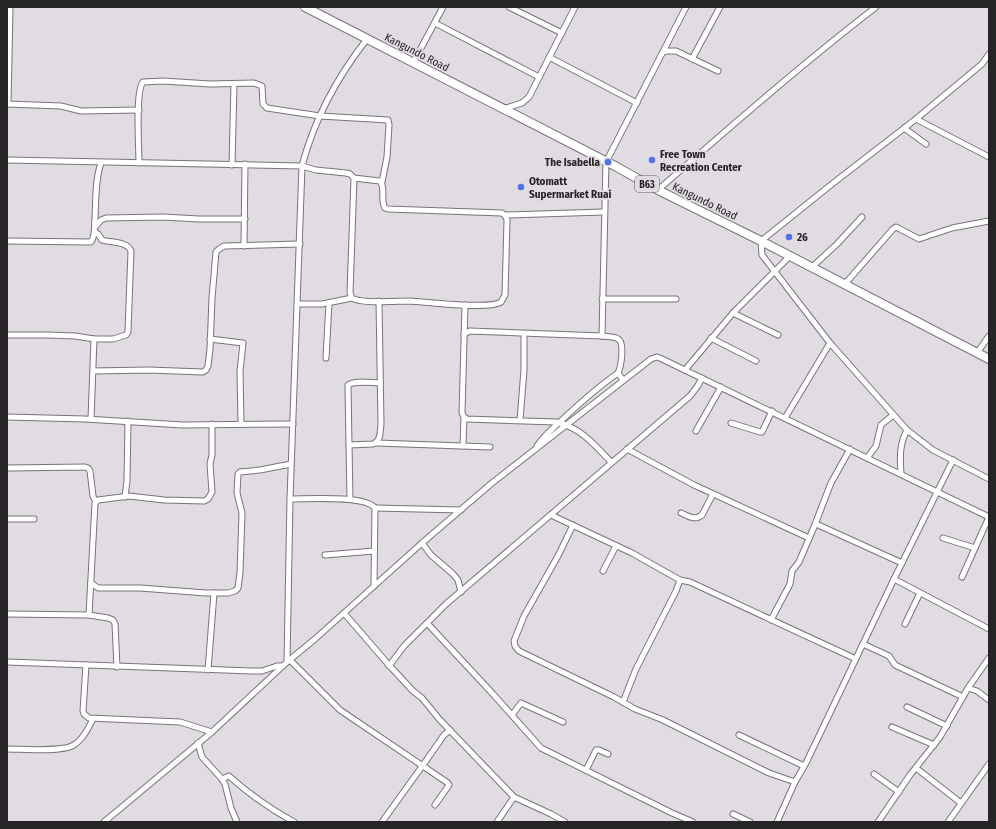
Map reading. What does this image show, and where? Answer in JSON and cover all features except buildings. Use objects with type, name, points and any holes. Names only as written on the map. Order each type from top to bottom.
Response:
[{"type":"highway","name":"Kangundo Road","points":[[305,7],[989,359]]},
{"type":"street","points":[[10,7],[7,104],[61,106],[81,111],[139,110]]},
{"type":"street","points":[[414,63],[443,7]]},
{"type":"street","points":[[509,7],[562,33]]},
{"type":"street","points":[[503,109],[526,101],[529,97],[575,7]]},
{"type":"street","points":[[602,336],[606,162],[638,103],[686,7]]},
{"type":"street","points":[[692,59],[720,7]]},
{"type":"street","points":[[658,190],[836,38],[876,7]]},
{"type":"street","points":[[435,23],[539,77]]},
{"type":"street","points":[[367,39],[353,56],[320,116],[310,139],[302,166],[291,464],[287,663],[340,710],[448,783],[449,785],[435,805]]},
{"type":"street","points":[[663,52],[672,50],[718,71]]},
{"type":"street","points":[[989,54],[982,64],[904,128],[761,241],[762,255],[774,271],[830,343],[907,430],[933,450],[989,479]]},
{"type":"street","points":[[550,57],[638,103]]},
{"type":"street","points":[[139,162],[139,110],[141,84],[146,81],[234,84],[254,83],[262,86],[263,104],[265,108],[320,116],[388,120],[387,157],[382,182],[383,203],[385,208],[496,212],[505,215],[604,212]]},
{"type":"street","points":[[232,165],[234,84]]},
{"type":"street","points":[[916,118],[989,157]]},
{"type":"street","points":[[904,128],[926,144]]},
{"type":"street","points":[[7,160],[302,166],[316,170],[349,173],[354,178],[377,180],[382,182]]},
{"type":"street","points":[[7,241],[91,242],[94,238],[95,230],[94,221],[97,174],[101,163]]},
{"type":"street","points":[[244,246],[245,164]]},
{"type":"street","points":[[352,298],[350,293],[354,178]]},
{"type":"street","points":[[298,304],[322,304],[352,298],[360,301],[410,301],[465,306],[498,304],[505,295],[507,220],[505,215]]},
{"type":"street","points":[[95,230],[101,220],[106,218],[163,217],[245,219]]},
{"type":"street","points":[[811,268],[837,244],[862,217]]},
{"type":"street","points":[[844,285],[893,228],[896,227],[919,238],[957,227],[989,221]]},
{"type":"street","points":[[7,336],[48,334],[94,339],[113,339],[126,335],[128,332],[132,251],[127,245],[102,240],[95,230]]},
{"type":"street","points":[[93,370],[203,372],[208,366],[216,252],[224,246],[300,244]]},
{"type":"street","points":[[685,370],[733,313],[790,256]]},
{"type":"street","points":[[602,299],[676,299]]},
{"type":"street","points":[[377,443],[381,424],[379,301]]},
{"type":"street","points":[[326,358],[329,303]]},
{"type":"street","points":[[463,446],[464,417],[462,413],[465,306]]},
{"type":"street","points":[[733,313],[778,335]]},
{"type":"street","points":[[465,326],[470,331]]},
{"type":"street","points":[[464,334],[470,331],[602,336],[617,338],[621,342],[621,366],[618,373],[589,395],[559,422],[543,437],[534,450]]},
{"type":"street","points":[[520,420],[524,370],[524,334]]},
{"type":"street","points":[[977,353],[989,336]]},
{"type":"street","points":[[711,338],[756,361]]},
{"type":"street","points":[[91,419],[94,339]]},
{"type":"street","points":[[210,339],[243,343],[240,371],[241,424]]},
{"type":"street","points":[[785,418],[830,343]]},
{"type":"street","points":[[104,822],[212,732],[422,543],[534,450],[651,358],[657,357],[685,370],[989,517],[962,577]]},
{"type":"street","points":[[618,373],[623,380]]},
{"type":"street","points":[[389,666],[404,646],[460,592],[690,396],[702,378]]},
{"type":"street","points":[[350,499],[348,385],[349,383],[354,382],[380,383]]},
{"type":"street","points":[[696,431],[721,387]]},
{"type":"street","points":[[731,424],[762,432],[772,411]]},
{"type":"street","points":[[867,458],[876,446],[881,425],[893,415]]},
{"type":"street","points":[[7,417],[91,419],[172,425],[293,424]]},
{"type":"street","points":[[464,417],[467,419],[520,420],[559,422],[567,424],[584,435],[611,462]]},
{"type":"street","points":[[125,497],[128,421]]},
{"type":"street","points":[[89,615],[94,507],[96,502],[98,500],[125,497],[164,500],[208,499],[212,492],[210,464],[212,455],[212,424]]},
{"type":"street","points":[[901,474],[900,450],[903,437],[907,430]]},
{"type":"street","points":[[349,445],[377,443],[490,447]]},
{"type":"street","points":[[627,449],[713,494],[809,538]]},
{"type":"street","points":[[771,620],[790,584],[792,571],[798,562],[816,524],[831,484],[850,449]]},
{"type":"street","points":[[777,822],[795,782],[953,460]]},
{"type":"street","points":[[90,583],[98,588],[140,588],[214,593],[228,593],[235,591],[238,588],[240,573],[242,513],[237,493],[236,482],[238,474],[240,472],[291,464]]},
{"type":"street","points":[[7,468],[88,468],[90,471],[93,496],[96,502]]},
{"type":"street","points":[[681,513],[695,519],[699,518],[713,494]]},
{"type":"street","points":[[290,499],[350,499],[369,503],[375,508],[461,510]]},
{"type":"street","points":[[374,586],[375,508]]},
{"type":"street","points":[[551,515],[660,568],[680,580],[690,582],[856,659]]},
{"type":"street","points":[[7,519],[34,519]]},
{"type":"street","points":[[816,524],[902,562]]},
{"type":"street","points":[[573,525],[555,561],[524,616],[514,641],[515,646],[519,651],[635,709],[663,720],[769,773],[795,782]]},
{"type":"street","points":[[943,538],[975,548]]},
{"type":"street","points":[[422,543],[431,555],[458,580],[460,592]]},
{"type":"street","points":[[603,571],[616,546]]},
{"type":"street","points":[[325,555],[374,551]]},
{"type":"street","points":[[894,579],[989,629]]},
{"type":"street","points":[[623,702],[636,669],[670,604],[680,580]]},
{"type":"street","points":[[90,597],[98,588]]},
{"type":"street","points":[[208,670],[214,593]]},
{"type":"street","points":[[905,624],[920,593]]},
{"type":"street","points":[[344,613],[389,666],[413,691],[422,698],[450,730],[514,797],[565,822]]},
{"type":"street","points":[[7,614],[89,615],[108,618],[115,624],[117,667]]},
{"type":"street","points":[[427,623],[541,748],[692,822]]},
{"type":"street","points":[[863,644],[889,656],[895,665],[963,697]]},
{"type":"street","points":[[878,822],[947,726],[968,688],[989,658]]},
{"type":"street","points":[[7,662],[262,671],[287,663]]},
{"type":"street","points":[[86,665],[83,711],[86,716],[93,719],[129,719],[180,722],[212,732]]},
{"type":"street","points":[[968,688],[989,700]]},
{"type":"street","points":[[512,715],[521,703],[563,722]]},
{"type":"street","points":[[907,707],[947,726]]},
{"type":"street","points":[[7,748],[64,748],[73,745],[88,730],[93,719]]},
{"type":"street","points":[[892,727],[934,745]]},
{"type":"street","points":[[382,822],[444,735],[450,730]]},
{"type":"street","points":[[739,735],[804,766]]},
{"type":"street","points":[[198,743],[202,757],[222,779],[237,822]]},
{"type":"street","points":[[586,770],[596,750],[608,754]]},
{"type":"street","points":[[948,822],[989,764]]},
{"type":"street","points":[[916,768],[962,803]]},
{"type":"street","points":[[874,774],[899,792]]},
{"type":"street","points":[[222,779],[229,776],[270,808],[294,822]]},
{"type":"street","points":[[497,822],[514,797]]},
{"type":"street","points":[[733,814],[750,822]]},
{"type":"place","name":"Free Town Recreation Center","points":[[652,160]]},
{"type":"place","name":"The Isabella","points":[[608,162]]},
{"type":"place","name":"Otomatt Supermarket Ruai","points":[[521,187]]},
{"type":"place","name":"26","points":[[789,237]]}]
